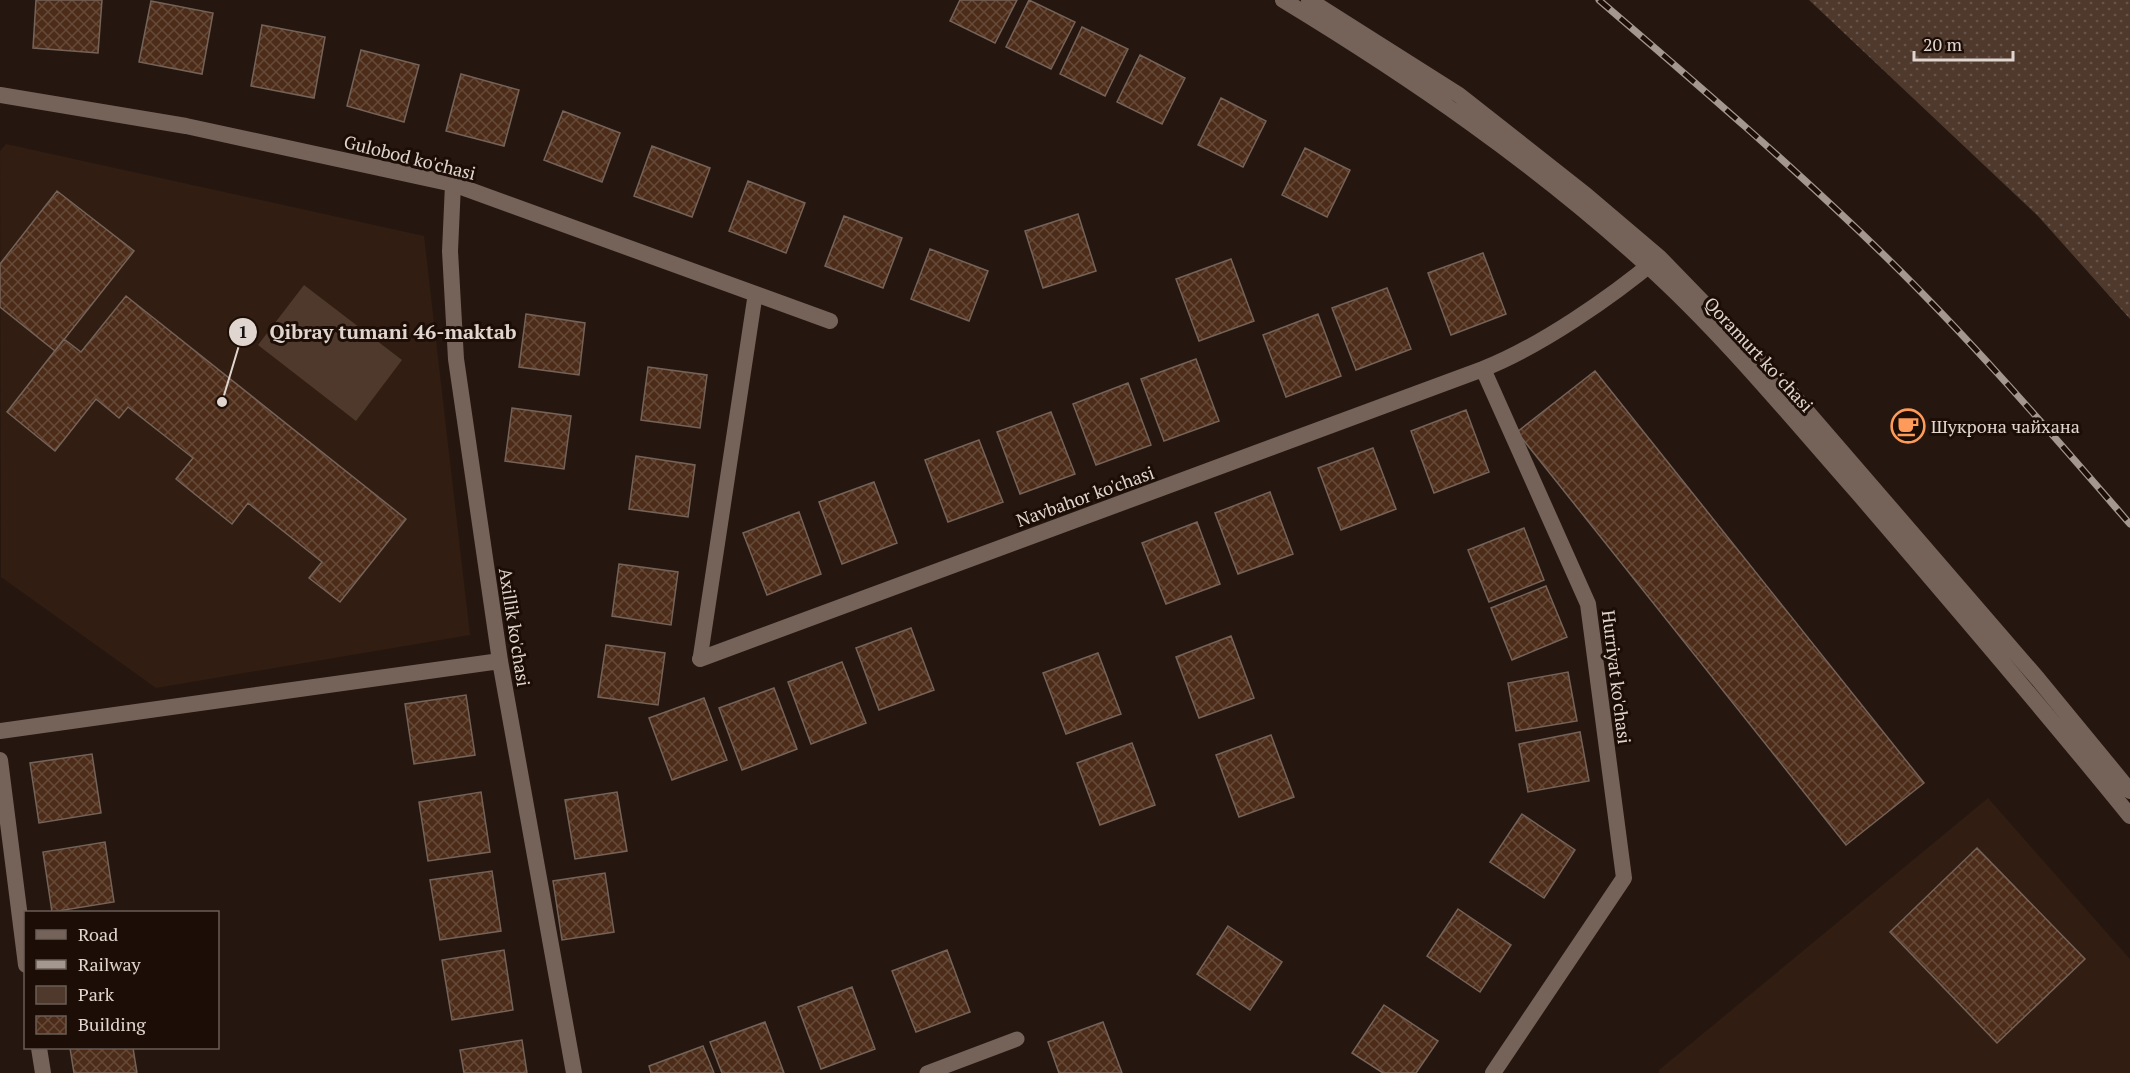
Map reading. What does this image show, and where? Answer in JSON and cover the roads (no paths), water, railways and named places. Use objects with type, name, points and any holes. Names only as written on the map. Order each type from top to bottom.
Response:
[{"type":"street","name":"Qoramurt koʻchasi","points":[[1283,0],[1393,67],[1450,106],[1654,262],[1781,404],[2027,688],[2130,816]]},
{"type":"street","name":"Qoramurt koʻchasi","points":[[1309,0],[1459,95],[1586,195],[1791,393],[2038,679],[2130,790]]},
{"type":"street","name":"Gulobod ko'chasi","points":[[0,95],[186,126],[453,184],[755,296],[830,321]]},
{"type":"street","name":"Axillik ko'chasi","points":[[453,184],[450,251],[456,359],[500,661],[574,1073]]},
{"type":"street","points":[[1483,369],[1511,358],[1628,284],[1654,262]]},
{"type":"street","name":"Navbahor ko'chasi","points":[[700,659],[1483,369]]},
{"type":"street","name":"Hurriyat ko'chasi","points":[[1483,369],[1588,604],[1624,878],[1493,1073]]},
{"type":"street","points":[[0,731],[500,661]]},
{"type":"street","points":[[0,760],[24,949]]},
{"type":"street","points":[[39,1049],[43,1073]]},
{"type":"lane","points":[[700,659],[755,296]]},
{"type":"lane","points":[[927,1073],[1017,1039]]},
{"type":"railway","points":[[1599,0],[1781,159],[1887,258],[1981,355],[2130,524]]},
{"type":"place","name":"Qibray tumani 46-maktab","points":[[222,402]]},
{"type":"place","name":"Шукрона чайхана","points":[[1908,426]]}]
